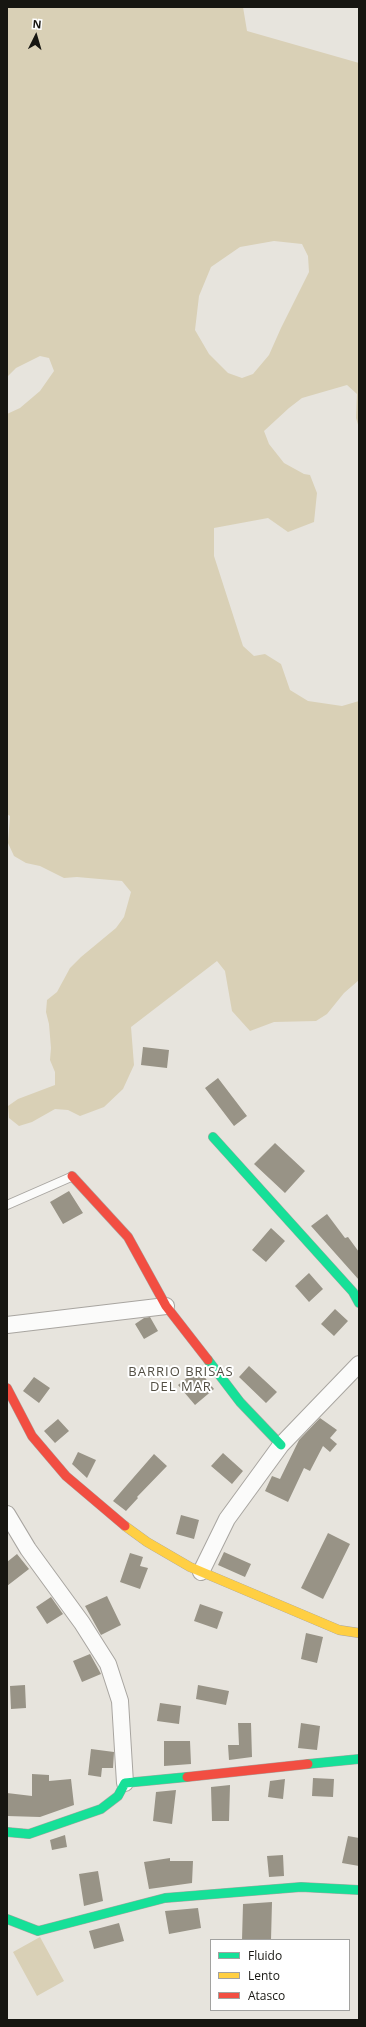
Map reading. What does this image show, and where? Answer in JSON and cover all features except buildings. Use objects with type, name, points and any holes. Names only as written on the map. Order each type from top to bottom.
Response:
[{"type":"street","points":[[213,1136],[353,1292],[359,1303]]},
{"type":"street","points":[[72,1176],[128,1237],[166,1306],[240,1402],[281,1445]]},
{"type":"street","points":[[7,1324],[166,1306]]},
{"type":"street","points":[[201,1572],[227,1519],[281,1445],[359,1364]]},
{"type":"street","points":[[7,1388],[32,1436],[66,1476],[110,1515],[147,1542],[201,1572],[339,1630],[359,1633]]},
{"type":"street","points":[[7,1514],[28,1549],[82,1623],[108,1664],[120,1701],[125,1783],[118,1796],[101,1809],[29,1834],[7,1832]]},
{"type":"street","points":[[125,1783],[359,1759]]},
{"type":"street","points":[[7,1919],[38,1931],[165,1898],[301,1887],[359,1890]]},
{"type":"lane","points":[[7,1205],[72,1176]]},
{"type":"shaded area","points":[[7,7],[243,7],[247,31],[359,63],[359,428],[356,418],[357,394],[347,385],[302,398],[289,408],[264,431],[269,444],[284,463],[304,474],[310,475],[317,493],[314,522],[288,532],[268,518],[214,528],[214,556],[243,646],[254,656],[265,654],[281,664],[290,690],[308,701],[342,706],[359,701],[359,980],[344,993],[327,1014],[316,1021],[274,1022],[250,1031],[232,1011],[225,971],[217,961],[131,1027],[134,1065],[123,1089],[104,1107],[80,1116],[68,1110],[55,1109],[32,1122],[19,1126],[9,1118],[8,1106],[18,1099],[55,1085],[55,1072],[50,1060],[51,1048],[49,1024],[46,1012],[47,1000],[57,992],[70,968],[116,928],[124,917],[131,892],[122,881],[77,877],[64,878],[40,866],[26,863],[14,856],[8,843],[10,816],[7,814],[7,414],[20,408],[40,391],[54,371],[49,358],[40,356],[16,368],[7,377]],"holes":[[[274,241],[302,244],[308,256],[309,272],[269,355],[253,374],[242,378],[228,373],[209,354],[195,330],[199,296],[211,267],[240,247]]]},
{"type":"shaded area","points":[[40,1937],[64,1981],[37,1996],[13,1952]]},
{"type":"traffic: fast","points":[[213,1137],[353,1292],[359,1303]]},
{"type":"traffic: fast","points":[[208,1360],[240,1402],[281,1445]]},
{"type":"traffic: fast","points":[[308,1764],[359,1759]]},
{"type":"traffic: fast","points":[[7,1832],[29,1834],[101,1809],[118,1796],[125,1783],[187,1777]]},
{"type":"traffic: fast","points":[[7,1919],[38,1931],[165,1898],[301,1887],[359,1890]]},
{"type":"traffic: slow","points":[[125,1526],[147,1542],[190,1567],[339,1630],[359,1633]]},
{"type":"traffic: jam","points":[[72,1176],[128,1237],[166,1306],[208,1360]]},
{"type":"traffic: jam","points":[[7,1388],[32,1436],[66,1476],[125,1526]]},
{"type":"traffic: jam","points":[[187,1777],[308,1764]]},
{"type":"district","name":"BARRIO BRISAS DEL MAR","points":[[181,1380]]}]
